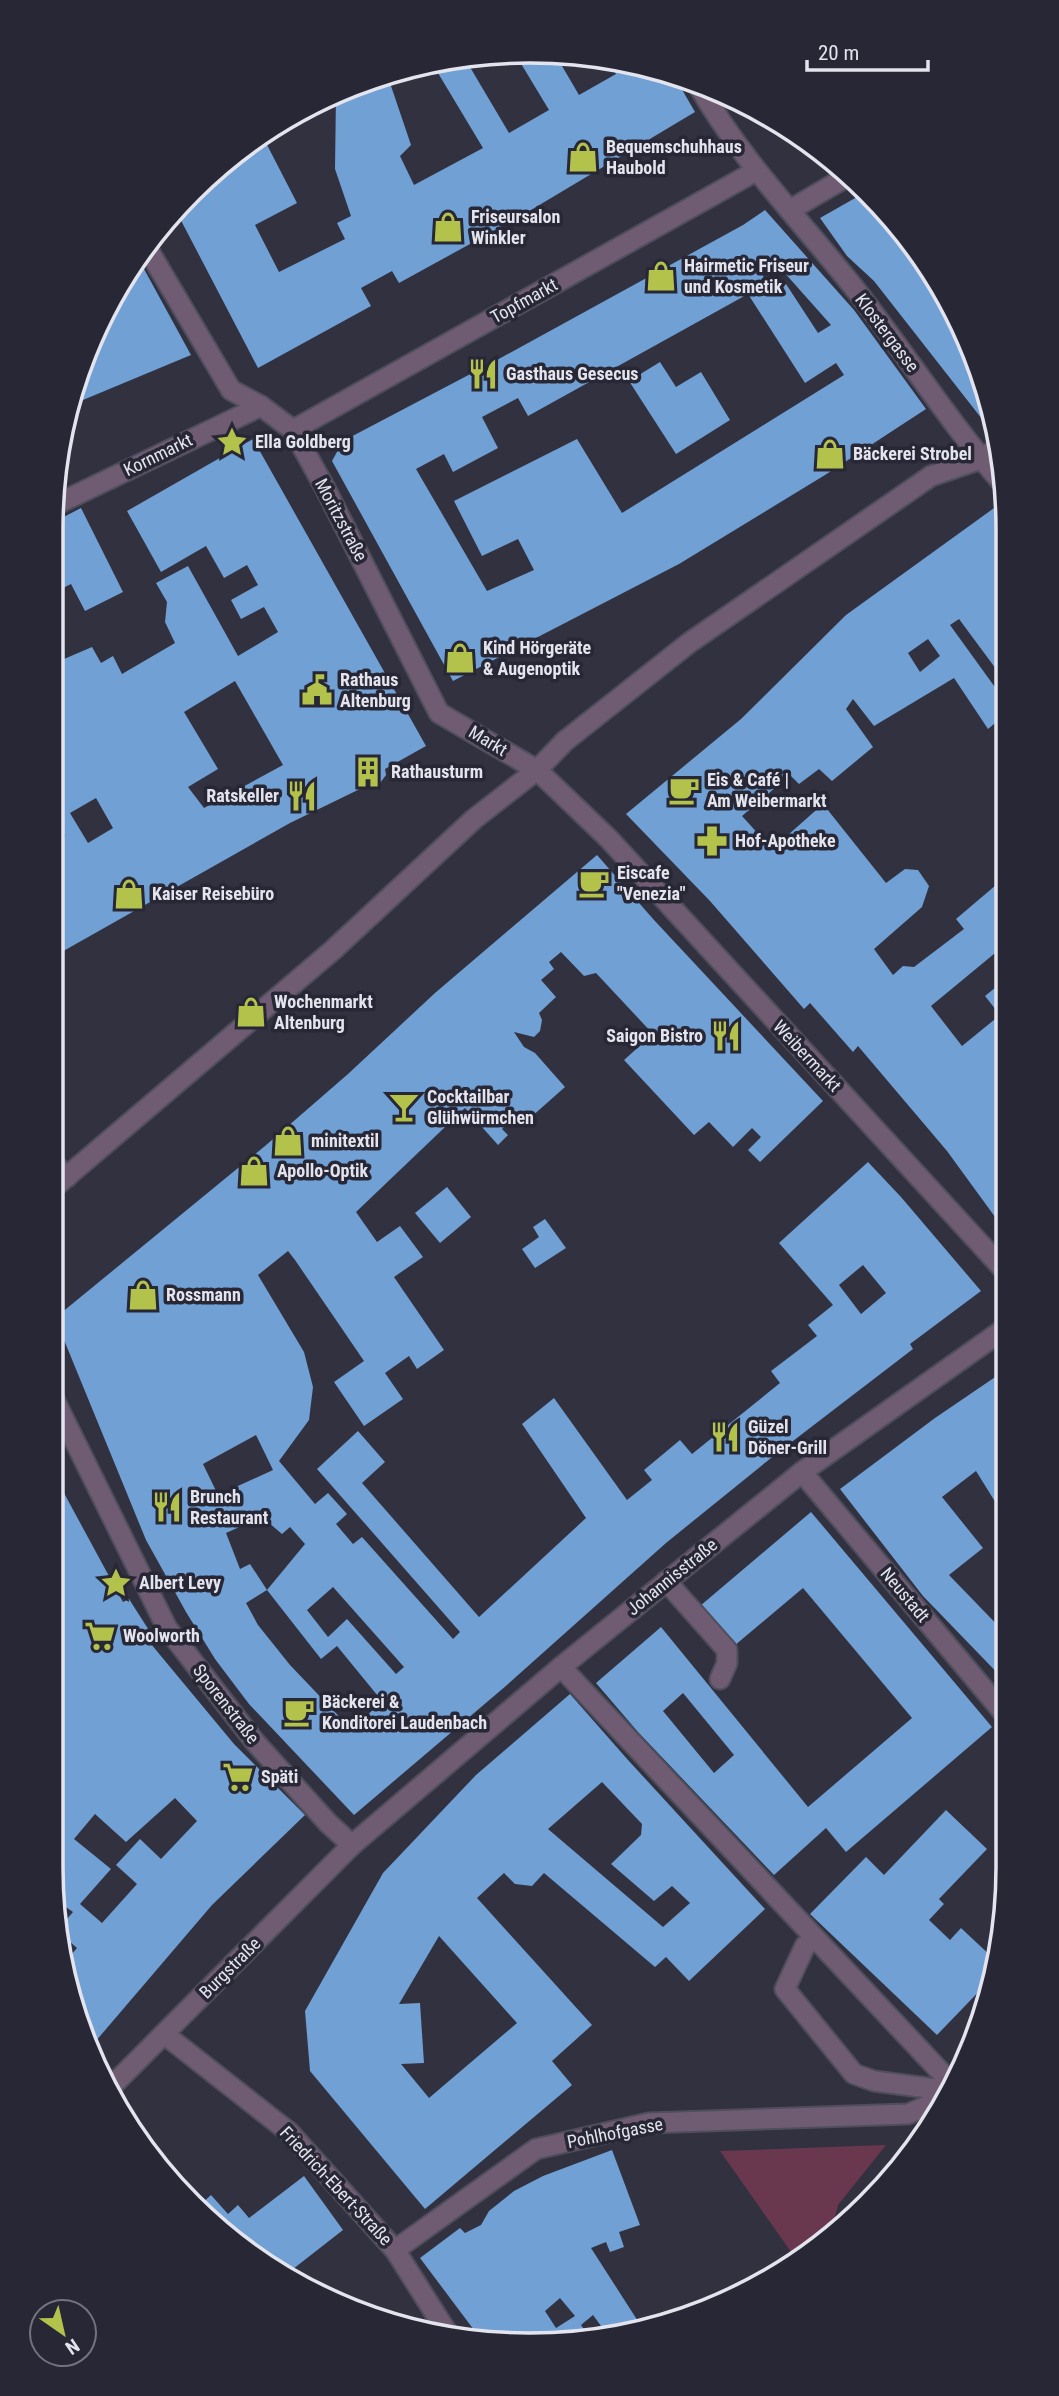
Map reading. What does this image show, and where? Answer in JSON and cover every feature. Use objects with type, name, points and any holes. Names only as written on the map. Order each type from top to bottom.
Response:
[{"type":"street","name":"Klostergasse","points":[[706,98],[756,171],[860,295],[992,472]]},
{"type":"street","name":"Topfmarkt","points":[[292,430],[756,171]]},
{"type":"street","points":[[790,210],[839,181]]},
{"type":"street","name":"Moritzstraße","points":[[152,256],[231,390],[261,406],[292,430],[356,547],[439,713]]},
{"type":"street","name":"Kornmarkt","points":[[64,501],[261,406]]},
{"type":"street","points":[[63,1180],[333,950],[474,819],[537,770],[565,741],[689,643],[931,476],[981,459],[989,453]]},
{"type":"street","name":"Markt","points":[[439,713],[537,770],[609,839]]},
{"type":"street","name":"Weibermarkt","points":[[609,839],[996,1261]]},
{"type":"street","points":[[63,1173],[67,1177]]},
{"type":"street","name":"Johannisstraße","points":[[352,1845],[561,1667],[802,1472],[996,1335]]},
{"type":"street","name":"Sporenstraße","points":[[63,1417],[167,1628],[254,1742],[328,1823],[352,1845]]},
{"type":"street","name":"Neustadt","points":[[802,1472],[996,1704]]},
{"type":"street","points":[[666,1581],[727,1650],[727,1663],[720,1679]]},
{"type":"street","points":[[561,1667],[946,2077]]},
{"type":"street","name":"Burgstraße","points":[[116,2082],[352,1845]]},
{"type":"street","points":[[815,1939],[805,1947],[785,1989],[854,2074],[874,2081],[939,2089]]},
{"type":"street","name":"Friedrich-Ebert-Straße","points":[[164,2035],[289,2132],[395,2250],[442,2325]]},
{"type":"street","name":"Pohlhofgasse","points":[[395,2250],[536,2149],[649,2123],[908,2114],[932,2103]]},
{"type":"shaded area","points":[[886,2145],[838,2205],[834,2219],[791,2252],[720,2151]]},
{"type":"building","points":[[521,63],[561,64],[579,95],[616,74],[614,71],[650,79],[682,89],[695,112],[521,216],[399,283],[392,271],[361,288],[371,306],[258,368],[181,220],[222,179],[267,144],[297,203],[255,225],[279,272],[345,239],[337,223],[351,216],[335,169],[336,105],[391,85],[411,145],[400,156],[414,185],[483,148],[437,72],[470,67],[509,133],[549,110]]},
{"type":"building","points":[[856,197],[900,246],[934,296],[948,323],[971,380],[982,419],[874,281],[847,256],[820,218]]},
{"type":"building","points":[[765,210],[854,310],[926,409],[825,475],[679,564],[453,681],[332,461],[343,441],[743,225]],"holes":[[[775,262],[831,325],[818,333],[786,284],[772,293],[761,272]],[[748,294],[805,383],[836,363],[844,375],[622,513],[577,439],[454,501],[482,556],[518,539],[534,570],[487,591],[416,469],[444,454],[453,472],[498,448],[482,417],[518,398],[528,416]]]},
{"type":"building","points":[[143,268],[191,355],[82,401],[111,323]]},
{"type":"building","points":[[660,362],[676,387],[701,372],[730,420],[676,454],[629,381]]},
{"type":"building","points":[[253,439],[426,746],[385,769],[386,775],[377,787],[362,788],[290,823],[63,951],[63,657],[64,659],[92,647],[101,663],[113,656],[122,674],[175,643],[165,622],[167,602],[156,583],[188,566],[238,656],[278,632],[264,607],[241,619],[231,600],[258,585],[247,565],[224,578],[206,546],[161,572],[127,511]],"holes":[[[235,681],[283,765],[204,808],[188,787],[218,769],[184,712]],[[96,798],[113,828],[88,843],[70,813]]]},
{"type":"building","points":[[995,507],[996,669],[959,619],[950,625],[996,689],[996,722],[988,729],[954,678],[874,726],[853,699],[846,709],[873,747],[832,781],[819,769],[799,784],[790,775],[742,816],[772,849],[823,804],[886,883],[905,869],[918,870],[929,886],[922,907],[874,949],[893,975],[903,966],[914,967],[964,929],[956,919],[996,885],[996,952],[931,1006],[962,1046],[996,1018],[996,1218],[947,1151],[858,1046],[853,1052],[810,1003],[804,1009],[710,901],[626,814],[741,719],[846,615]],"holes":[[[928,639],[940,656],[920,672],[908,653]]]},
{"type":"building","points":[[81,508],[123,592],[85,611],[71,584],[63,588],[63,517]]},
{"type":"building","points":[[597,855],[823,1101],[760,1162],[748,1150],[761,1137],[752,1128],[733,1147],[709,1122],[694,1135],[624,1060],[653,1034],[596,973],[584,976],[561,952],[549,962],[554,969],[541,980],[556,997],[539,1013],[542,1020],[540,1031],[534,1037],[514,1032],[524,1047],[535,1053],[565,1087],[521,1126],[513,1119],[502,1129],[508,1135],[498,1145],[465,1108],[356,1212],[377,1242],[400,1226],[423,1257],[394,1277],[444,1350],[417,1369],[409,1356],[385,1373],[403,1399],[364,1426],[334,1382],[364,1361],[295,1260],[288,1251],[258,1275],[304,1352],[313,1387],[309,1420],[279,1461],[315,1504],[328,1493],[347,1514],[336,1524],[353,1544],[362,1537],[453,1639],[460,1632],[317,1469],[358,1431],[385,1462],[362,1483],[479,1617],[586,1518],[522,1424],[554,1398],[627,1500],[652,1480],[644,1470],[680,1440],[692,1454],[780,1383],[771,1371],[817,1336],[808,1325],[833,1305],[779,1243],[868,1162],[981,1291],[910,1344],[913,1349],[666,1543],[507,1685],[354,1815],[249,1704],[215,1659],[186,1612],[146,1540],[63,1338],[63,1311],[265,1146],[435,993]],"holes":[[[863,1265],[886,1293],[861,1314],[839,1285]],[[256,1435],[273,1470],[218,1495],[203,1464]],[[262,1517],[282,1534],[290,1527],[305,1544],[267,1590],[250,1564],[240,1569],[226,1533]],[[333,1587],[404,1667],[396,1674],[347,1619],[328,1637],[307,1610]],[[267,1590],[321,1659],[337,1646],[382,1701],[352,1730],[290,1665],[258,1625],[246,1603]]]},
{"type":"building","points":[[996,987],[996,1010],[985,996]]},
{"type":"building","points":[[447,1187],[471,1217],[440,1243],[415,1213]]},
{"type":"building","points":[[545,1219],[566,1248],[535,1268],[522,1249],[539,1237],[533,1227]]},
{"type":"building","points":[[996,1376],[996,1502],[976,1471],[942,1497],[983,1548],[949,1575],[996,1624],[996,1672],[923,1596],[840,1489]]},
{"type":"building","points":[[63,1491],[123,1602],[129,1599],[152,1635],[146,1638],[234,1744],[305,1815],[212,1905],[97,2040],[72,1958],[77,1948],[69,1941],[66,1920],[73,1912],[65,1906],[63,1866]],"holes":[[[175,1798],[197,1821],[161,1859],[140,1839],[116,1865],[137,1884],[102,1923],[80,1904],[111,1869],[74,1839],[95,1814],[126,1842]]]},
{"type":"building","points":[[811,1512],[992,1727],[846,1852],[826,1828],[774,1875],[638,1732],[596,1683],[661,1627],[808,1807],[912,1718],[803,1588],[734,1646],[700,1606]],"holes":[[[683,1693],[734,1755],[714,1773],[663,1711]]]},
{"type":"building","points":[[570,1694],[765,1909],[689,1981],[666,1957],[655,1967],[544,1873],[532,1886],[515,1884],[504,1873],[477,1898],[592,2025],[552,2061],[572,2085],[425,2209],[310,2071],[305,2011],[383,1873],[476,1775]],"holes":[[[602,1782],[642,1824],[641,1835],[611,1864],[654,1901],[672,1886],[690,1903],[663,1927],[548,1829]],[[439,1936],[517,2023],[429,2098],[401,2064],[424,2063],[420,2003],[399,2004]]]},
{"type":"building","points":[[946,1810],[987,1849],[939,1899],[944,1904],[929,1920],[950,1940],[961,1928],[988,1953],[978,1992],[937,2035],[810,1914],[866,1857],[884,1875]]},
{"type":"building","points":[[612,2150],[640,2225],[619,2232],[624,2247],[610,2252],[606,2242],[591,2248],[637,2320],[602,2327],[593,2315],[581,2325],[584,2330],[530,2333],[474,2329],[420,2258],[460,2228],[465,2233],[481,2225],[489,2211],[514,2191],[543,2176]],"holes":[[[560,2298],[575,2316],[556,2328],[545,2311]]]},
{"type":"building","points":[[304,2176],[343,2230],[293,2269],[246,2237],[205,2201],[211,2195],[228,2214],[238,2205],[249,2218]]},
{"type":"place","name":"Bequemschuhhaus Haubold","points":[[583,157]]},
{"type":"place","name":"Friseursalon Winkler","points":[[448,227]]},
{"type":"place","name":"Hairmetic Friseur und Kosmetik","points":[[661,276]]},
{"type":"place","name":"Gasthaus Gesecus","points":[[483,374]]},
{"type":"place","name":"Ella Goldberg","points":[[232,442]]},
{"type":"place","name":"Bäckerei Strobel","points":[[830,454]]},
{"type":"place","name":"Kind Hörgeräte & Augenoptik","points":[[460,658]]},
{"type":"place","name":"Rathaus Altenburg","points":[[317,690]]},
{"type":"place","name":"Rathausturm","points":[[368,772]]},
{"type":"place","name":"Eis & Café | Am Weibermarkt","points":[[684,790]]},
{"type":"place","name":"Ratskeller","points":[[302,796]]},
{"type":"place","name":"Hof-Apotheke","points":[[712,841]]},
{"type":"place","name":"Eiscafe \"Venezia\"","points":[[594,883]]},
{"type":"place","name":"Kaiser Reisebüro","points":[[129,894]]},
{"type":"place","name":"Wochenmarkt Altenburg","points":[[251,1012]]},
{"type":"place","name":"Saigon Bistro","points":[[726,1036]]},
{"type":"place","name":"Cocktailbar Glühwürmchen","points":[[404,1107]]},
{"type":"place","name":"minitextil","points":[[288,1141]]},
{"type":"place","name":"Apollo-Optik","points":[[254,1171]]},
{"type":"place","name":"Rossmann","points":[[143,1295]]},
{"type":"place","name":"Güzel Döner-Grill","points":[[725,1437]]},
{"type":"place","name":"Brunch Restaurant","points":[[167,1507]]},
{"type":"place","name":"Albert Levy","points":[[116,1583]]},
{"type":"place","name":"Woolworth","points":[[100,1636]]},
{"type":"place","name":"Bäckerei & Konditorei Laudenbach","points":[[299,1712]]},
{"type":"place","name":"Späti","points":[[238,1777]]}]
